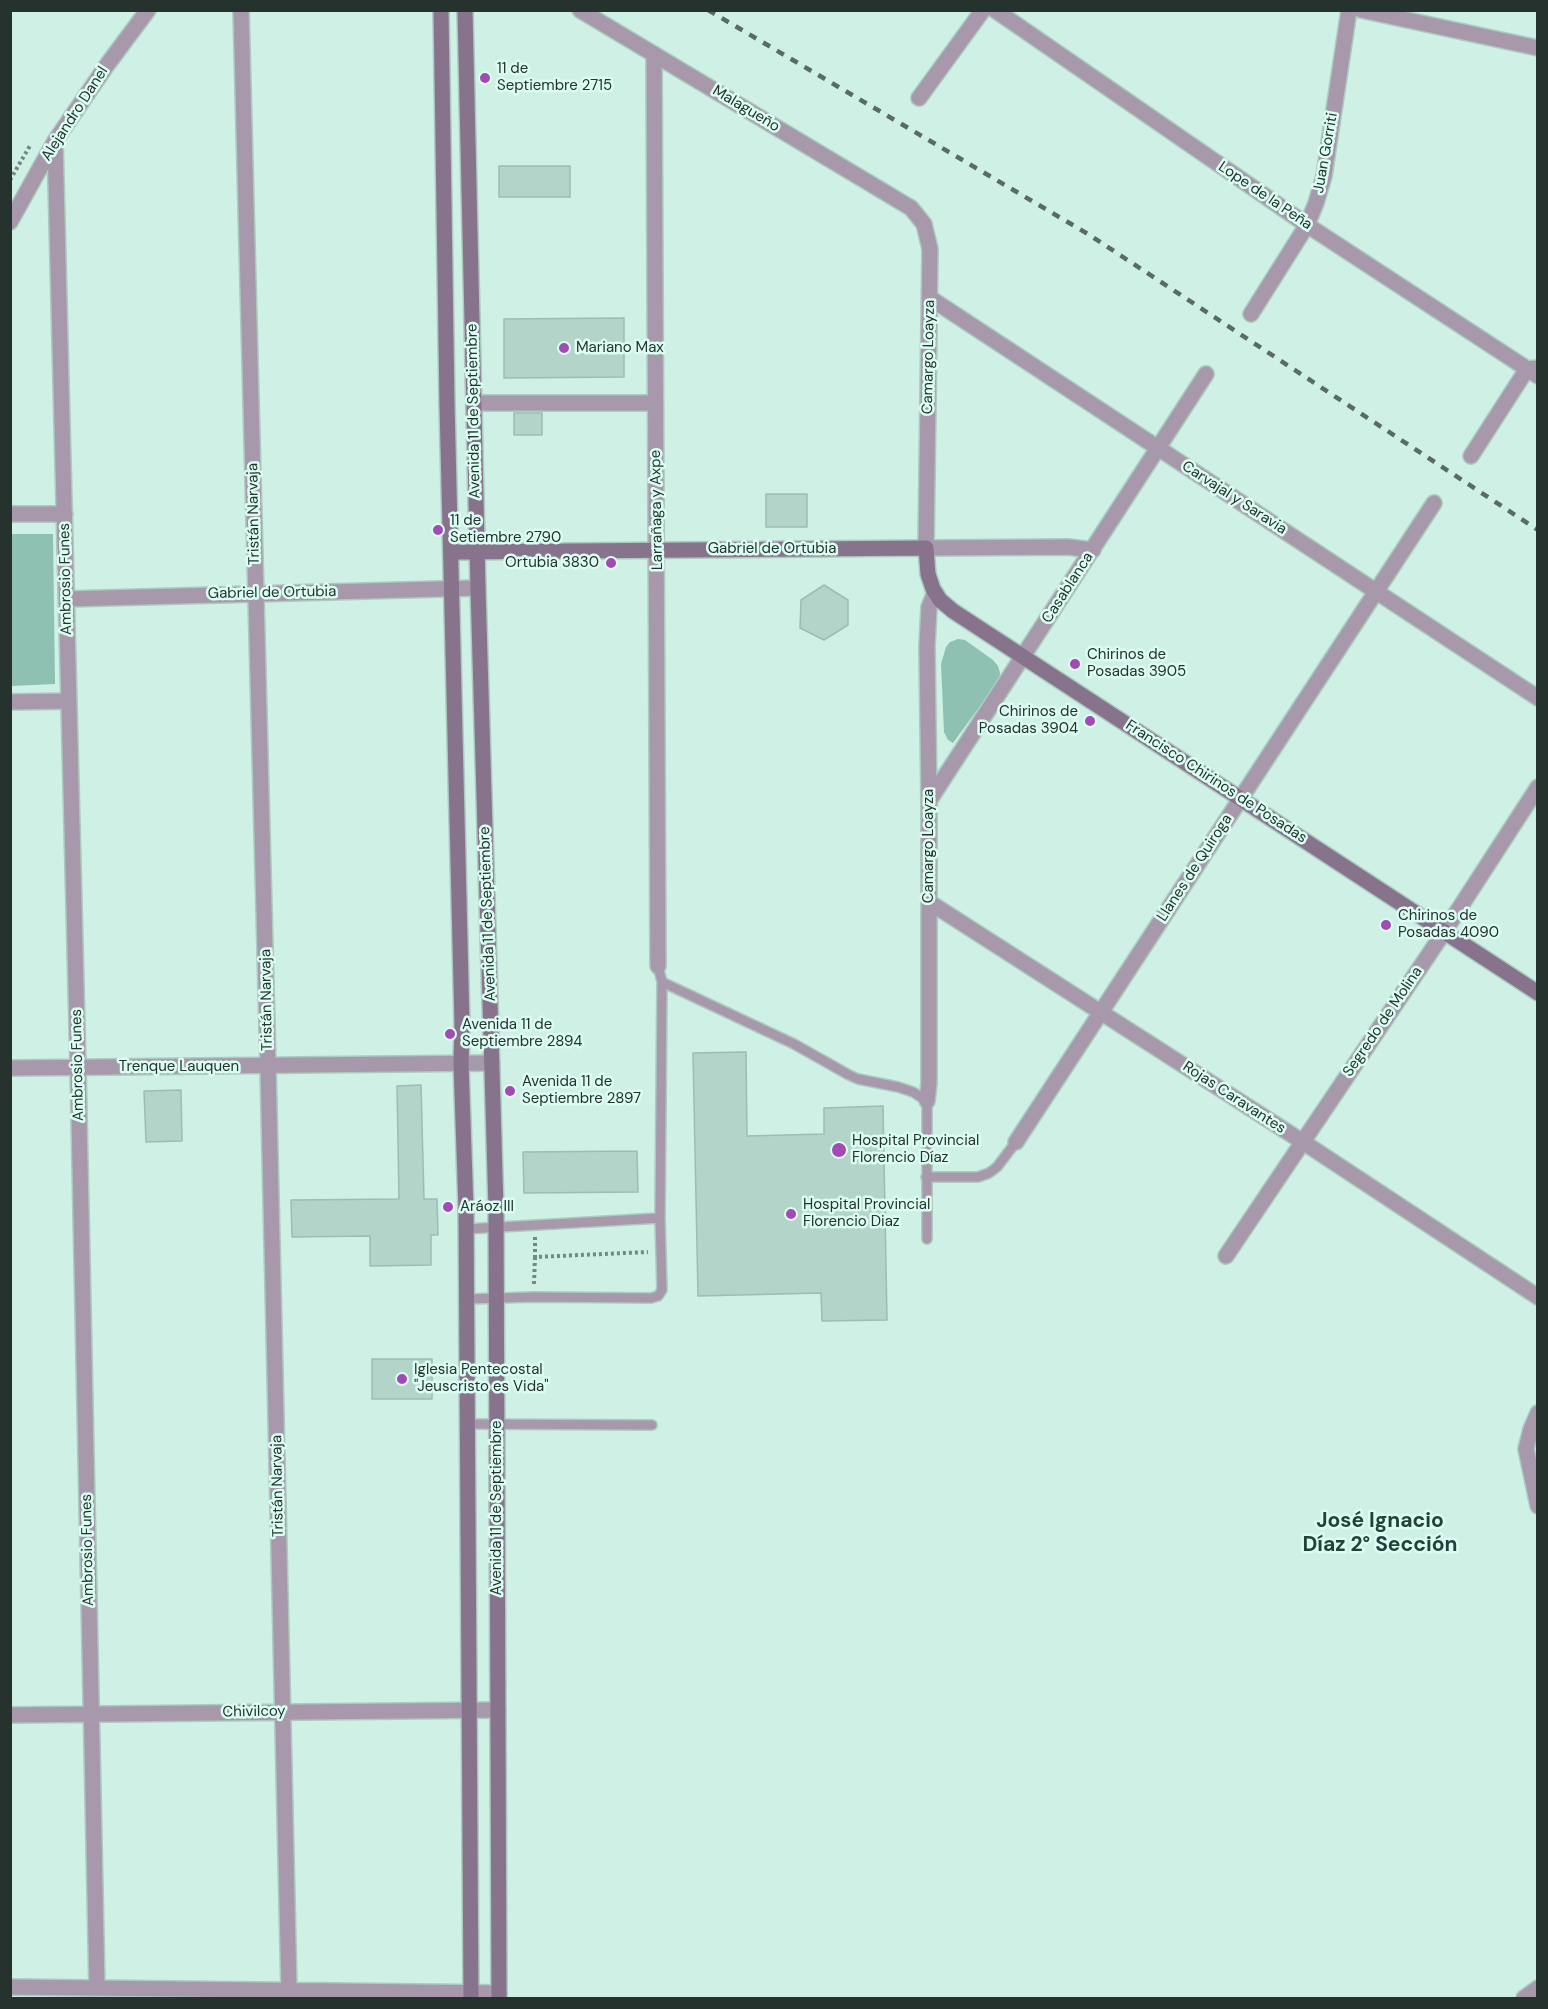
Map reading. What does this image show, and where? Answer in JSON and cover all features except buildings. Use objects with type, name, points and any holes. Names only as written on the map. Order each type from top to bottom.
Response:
[{"type":"main road","name":"Avenida 11 de Septiembre","points":[[441,10],[466,1229],[471,1996]]},
{"type":"main road","name":"Avenida 11 de Septiembre","points":[[465,10],[496,1228],[499,1996]]},
{"type":"main road","name":"Gabriel de Ortubia","points":[[451,552],[926,548]]},
{"type":"main road","name":"Francisco Chirinos de Posadas","points":[[926,548],[928,574],[935,592],[940,600],[953,611],[1538,993]]},
{"type":"street","name":"Alejandro Danel","points":[[10,222],[55,141],[148,10]]},
{"type":"street","name":"Tristán Narvaja","points":[[242,10],[289,1990]]},
{"type":"street","name":"Malagueño","points":[[580,10],[911,208]]},
{"type":"street","points":[[919,98],[983,10]]},
{"type":"street","name":"Lope de la Peña","points":[[995,10],[1307,225],[1534,371]]},
{"type":"street","name":"Juan Gorriti","points":[[1251,314],[1307,225],[1316,203],[1324,176],[1349,10]]},
{"type":"street","points":[[1361,10],[1538,48]]},
{"type":"street","name":"Larrañaga y Axpe","points":[[654,54],[658,966]]},
{"type":"street","name":"Ambrosio Funes","points":[[55,141],[98,1988]]},
{"type":"street","name":"Camargo Loayza","points":[[911,208],[924,224],[928,239],[930,298],[926,548]]},
{"type":"street","name":"Carvajal y Saravia","points":[[930,298],[1538,698]]},
{"type":"street","points":[[1470,456],[1534,371]]},
{"type":"street","name":"Casablanca","points":[[930,801],[1206,374]]},
{"type":"street","points":[[475,403],[655,403]]},
{"type":"street","name":"Llanes de Quiroga","points":[[1016,1142],[1434,504]]},
{"type":"street","points":[[10,514],[65,514]]},
{"type":"street","name":"Gabriel de Ortubia","points":[[926,548],[1068,547],[1092,550]]},
{"type":"street","name":"Gabriel de Ortubia","points":[[67,599],[478,588]]},
{"type":"street","name":"Camargo Loayza","points":[[927,1101],[929,1083],[930,801],[927,646],[930,607],[935,592]]},
{"type":"street","points":[[10,702],[69,701]]},
{"type":"street","name":"Segredo de Molina","points":[[1226,1256],[1444,932],[1538,787]]},
{"type":"street","name":"Rojas Caravantes","points":[[929,902],[1303,1142],[1538,1297]]},
{"type":"street","name":"Trenque Lauquen","points":[[10,1068],[492,1063]]},
{"type":"street","points":[[1538,1413],[1526,1449],[1538,1506]]},
{"type":"street","name":"Chivilcoy","points":[[10,1715],[498,1710]]},
{"type":"street","points":[[10,1987],[289,1990],[499,1996]]},
{"type":"street","points":[[1524,1998],[1538,1988]]},
{"type":"lane","points":[[466,1299],[651,1298],[658,1296],[662,1290],[660,1218],[662,982],[658,966]]},
{"type":"lane","points":[[662,982],[794,1044],[849,1075],[868,1082],[898,1087],[913,1092],[927,1101],[927,1239]]},
{"type":"lane","points":[[926,1177],[978,1177],[989,1173],[997,1167],[1016,1142]]},
{"type":"lane","points":[[466,1229],[660,1218]]},
{"type":"lane","points":[[467,1424],[652,1425]]},
{"type":"path","points":[[534,1297],[535,1225]]},
{"type":"path","points":[[535,1257],[661,1252]]},
{"type":"green space","points":[[10,534],[53,534],[55,684],[11,686]]},
{"type":"green space","points":[[958,639],[965,640],[993,660],[1000,673],[999,680],[953,743],[948,740],[944,732],[941,664],[946,647],[950,642]]},
{"type":"railway","points":[[708,10],[1088,234],[1538,530]]},
{"type":"place","name":"11 de Septiembre 2715","points":[[485,78]]},
{"type":"place","name":"Mariano Max","points":[[564,348]]},
{"type":"place","name":"11 de Setiembre 2790","points":[[438,530]]},
{"type":"place","name":"Ortubia 3830","points":[[611,563]]},
{"type":"place","name":"Chirinos de Posadas 3905","points":[[1075,664]]},
{"type":"place","name":"Chirinos de Posadas 3904","points":[[1090,721]]},
{"type":"place","name":"Chirinos de Posadas 4090","points":[[1386,925]]},
{"type":"place","name":"Avenida 11 de Septiembre 2894","points":[[450,1034]]},
{"type":"place","name":"Avenida 11 de Septiembre 2897","points":[[510,1091]]},
{"type":"place","name":"Hospital Provincial Florencio Díaz","points":[[839,1150]]},
{"type":"place","name":"Aráoz III","points":[[448,1207]]},
{"type":"place","name":"Hospital Provincial Florencio Diaz","points":[[791,1214]]},
{"type":"place","name":"Iglesia Pentecostal \"Jeuscristo es Vida\"","points":[[402,1379]]},
{"type":"district","name":"José Ignacio Díaz 2° Sección","points":[[1380,1533]]}]
